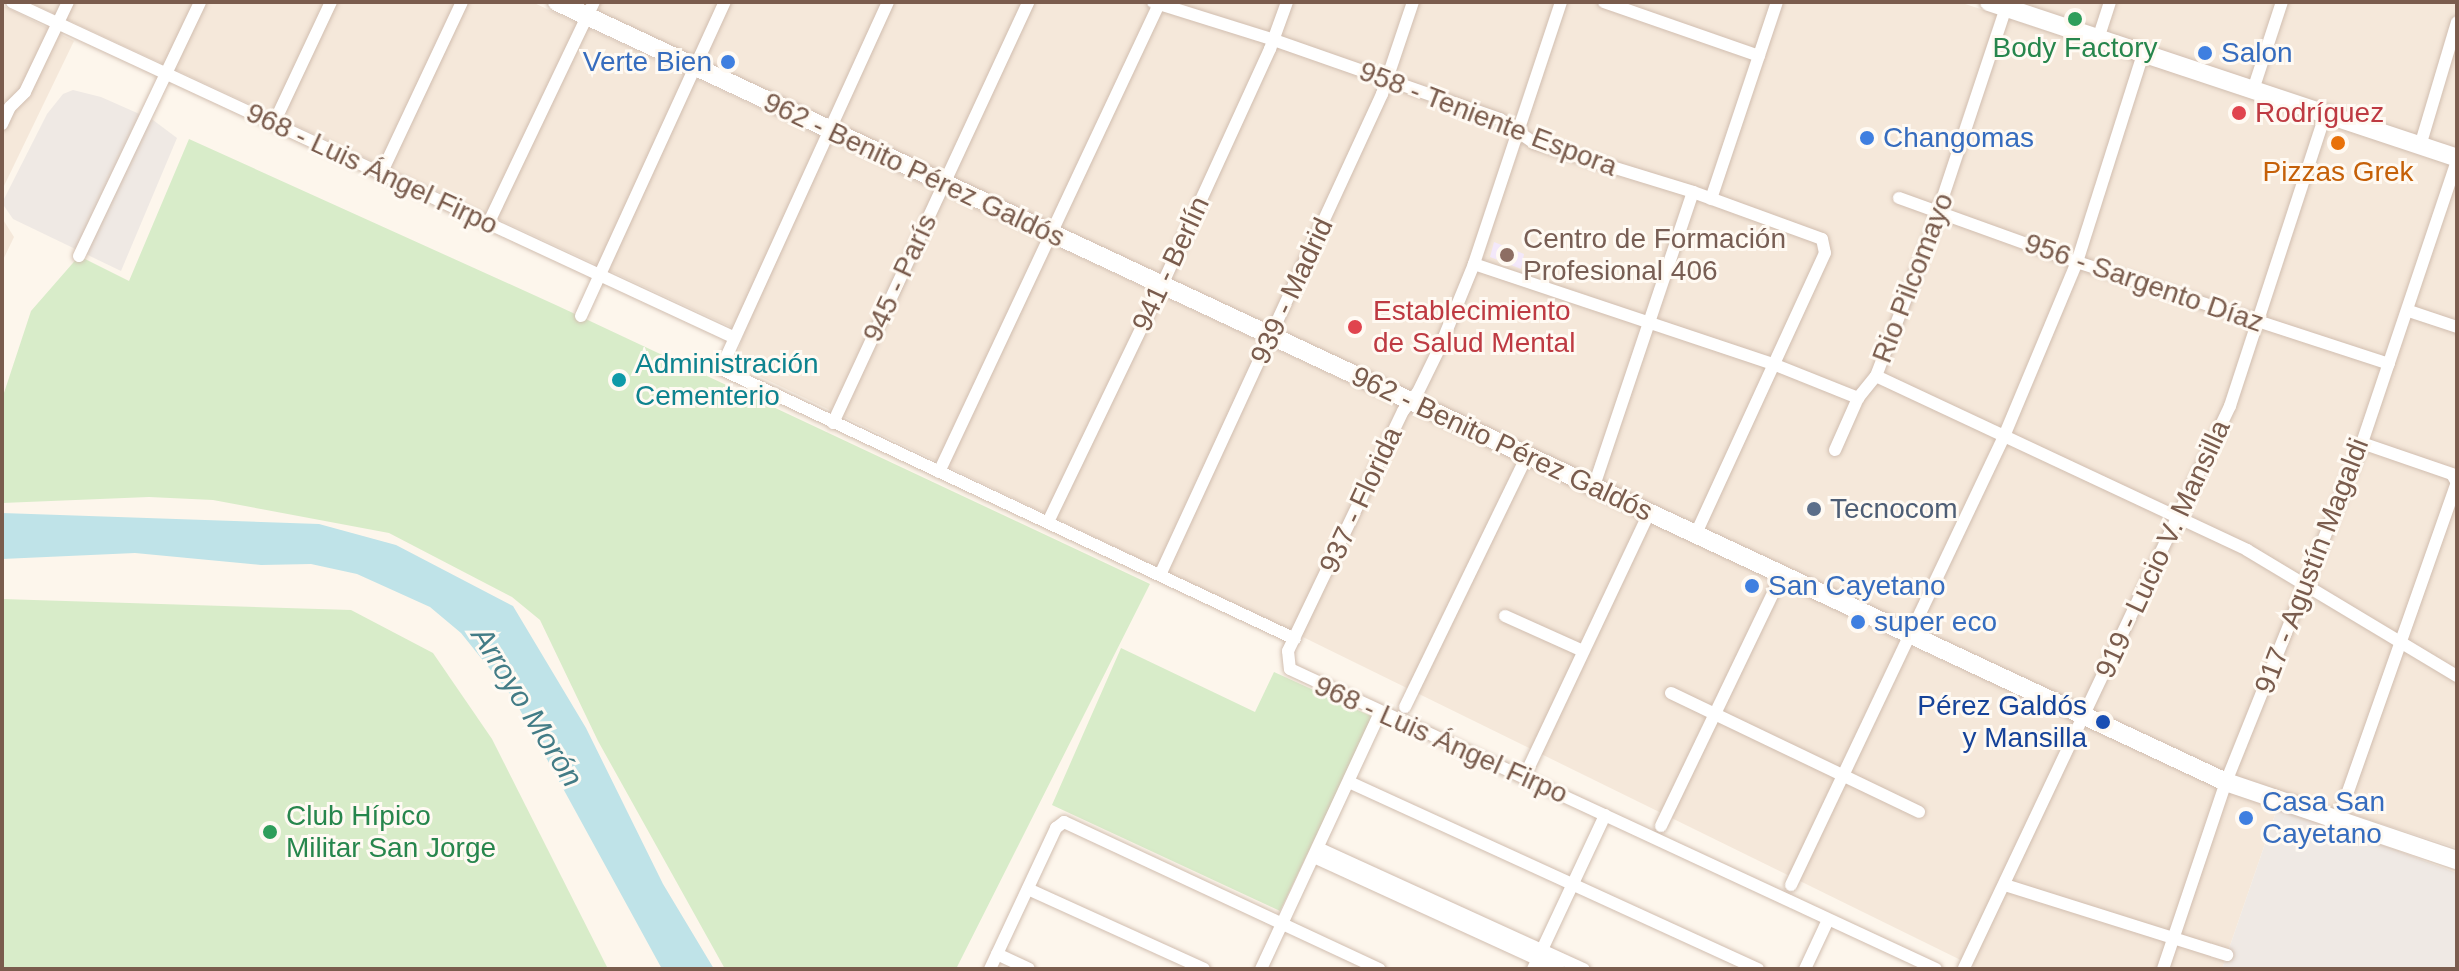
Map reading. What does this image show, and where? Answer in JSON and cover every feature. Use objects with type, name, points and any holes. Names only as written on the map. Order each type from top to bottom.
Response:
[{"type":"main road","name":"962 - Benito Pérez Galdós","points":[[557,2],[591,9],[695,67],[2226,782],[2457,860]]},
{"type":"main road","points":[[1998,5],[2457,160]]},
{"type":"street","name":"968 - Luis Ángel Firpo","points":[[12,2],[733,337],[721,369],[1295,639],[1287,656],[1294,674],[1936,969]]},
{"type":"street","points":[[2,124],[25,92],[68,2]]},
{"type":"street","points":[[79,256],[200,2]]},
{"type":"street","points":[[274,123],[331,2]]},
{"type":"street","points":[[381,174],[462,2]]},
{"type":"street","points":[[581,316],[725,2]]},
{"type":"street","points":[[733,337],[888,2]]},
{"type":"street","name":"945 - París","points":[[833,423],[1028,2]]},
{"type":"street","name":"941 - Berlín","points":[[1048,522],[1162,285],[1274,40],[1287,2]]},
{"type":"street","name":"939 - Madrid","points":[[1160,575],[1387,80],[1413,2]]},
{"type":"street","name":"937 - Florida","points":[[1295,639],[1435,358],[1474,264],[1561,2]]},
{"type":"street","points":[[1604,2],[1759,56]]},
{"type":"street","points":[[1711,199],[1777,2]]},
{"type":"street","points":[[2098,39],[2110,2]]},
{"type":"street","points":[[2253,90],[2282,2]]},
{"type":"street","points":[[939,472],[1053,235],[1157,3]]},
{"type":"street","name":"958 - Teniente Espora","points":[[1157,3],[1274,40],[1500,119],[1534,143],[1693,192],[1822,239],[1825,253],[1773,364]]},
{"type":"street","name":"Rio Pilcomayo","points":[[1835,450],[1858,398],[1876,376],[1938,213],[1998,5]]},
{"type":"street","points":[[488,224],[591,9]]},
{"type":"street","points":[[2420,146],[2457,22]]},
{"type":"street","points":[[1791,885],[2005,434],[2077,262],[2143,54]]},
{"type":"street","points":[[2,93],[16,101]]},
{"type":"street","name":"919 - Lucio V. Mansilla","points":[[1969,967],[2234,396],[2325,115]]},
{"type":"street","name":"917 - Agustín Magaldi","points":[[2163,969],[2226,782],[2362,443],[2409,311],[2457,160]]},
{"type":"street","points":[[1594,486],[1693,192]]},
{"type":"street","name":"956 - Sargento Díaz","points":[[1899,198],[2077,262],[2389,364]]},
{"type":"street","points":[[1474,264],[1773,364],[1858,398]]},
{"type":"street","points":[[2409,311],[2457,327]]},
{"type":"street","points":[[1696,534],[1773,364]]},
{"type":"street","points":[[1876,376],[2247,550],[2457,676]]},
{"type":"street","points":[[2338,820],[2455,496],[2457,483],[2452,474],[2362,443]]},
{"type":"street","points":[[1405,707],[1527,456]]},
{"type":"street","points":[[1529,767],[1649,513]]},
{"type":"street","points":[[1661,826],[1782,575]]},
{"type":"street","points":[[1505,616],[1583,651]]},
{"type":"street","points":[[1671,693],[1919,812]]},
{"type":"street","points":[[1261,969],[1380,713]]},
{"type":"street","points":[[1349,782],[1758,969]]},
{"type":"street","points":[[1537,959],[1605,815]]},
{"type":"street","points":[[990,969],[1060,824],[1068,823],[1379,969]]},
{"type":"street","points":[[1316,852],[1559,969]]},
{"type":"street","points":[[2005,885],[2227,955]]},
{"type":"street","points":[[1028,889],[1204,969]]},
{"type":"street","points":[[1805,969],[1828,920]]},
{"type":"street","points":[[997,954],[1029,969]]},
{"type":"street","points":[[1537,959],[1584,969]]},
{"type":"shaded area","points":[[29,2],[532,2],[1394,404],[1645,516],[1897,640],[2217,783],[2278,806],[2222,969],[1979,969],[1307,639],[734,364],[744,333]]},
{"type":"shaded area","points":[[571,2],[1959,2],[2457,165],[2457,848],[2236,777],[2101,717]]},
{"type":"shaded area","points":[[2008,2],[2457,2],[2457,151]]},
{"type":"shaded area","points":[[2,5],[74,41],[2,190]]},
{"type":"shaded area","points":[[73,90],[101,97],[153,120],[177,138],[121,271],[13,219],[2,203],[47,114],[63,94]]},
{"type":"shaded area","points":[[2,218],[14,237],[2,262]]},
{"type":"shaded area","name":"Centro de Formación Profesional 406","points":[[1494,242],[1524,254],[1521,269],[1490,257]]},
{"type":"shaded area","points":[[2278,806],[2457,873],[2457,969],[2222,969]]},
{"type":"green space","points":[[189,139],[558,306],[1150,584],[956,969],[725,969],[598,741],[540,620],[512,597],[389,533],[213,500],[149,497],[2,503],[2,399],[31,311],[79,256],[129,281]]},
{"type":"green space","name":"Club Hípico Militar San Jorge","points":[[2,599],[351,610],[433,653],[492,739],[608,969],[2,969]]},
{"type":"green space","points":[[1121,648],[1255,712],[1274,672],[1373,717],[1280,911],[1052,805]]},
{"type":"water","name":"Arroyo Morón","points":[[2,513],[319,524],[396,545],[513,606],[586,728],[663,884],[714,969],[662,969],[514,699],[461,633],[430,607],[357,574],[311,564],[261,565],[135,553],[2,559]]},
{"type":"place","name":"Body Factory","points":[[2075,19]]},
{"type":"place","name":"Salon","points":[[2205,53]]},
{"type":"place","name":"Verte Bien","points":[[728,62]]},
{"type":"place","name":"Rodríguez","points":[[2239,113]]},
{"type":"place","name":"Changomas","points":[[1867,138]]},
{"type":"place","name":"Pizzas Grek","points":[[2338,143]]},
{"type":"place","name":"Centro de Formación Profesional 406","points":[[1507,255]]},
{"type":"place","name":"Establecimiento de Salud Mental","points":[[1355,327]]},
{"type":"place","name":"Administración Cementerio","points":[[619,380]]},
{"type":"place","name":"Tecnocom","points":[[1814,509]]},
{"type":"place","name":"San Cayetano","points":[[1752,586]]},
{"type":"place","name":"super eco","points":[[1858,622]]},
{"type":"place","name":"Pérez Galdós y Mansilla","points":[[2103,722]]},
{"type":"place","name":"Casa San Cayetano","points":[[2246,818]]},
{"type":"place","name":"Club Hípico Militar San Jorge","points":[[270,832]]}]
